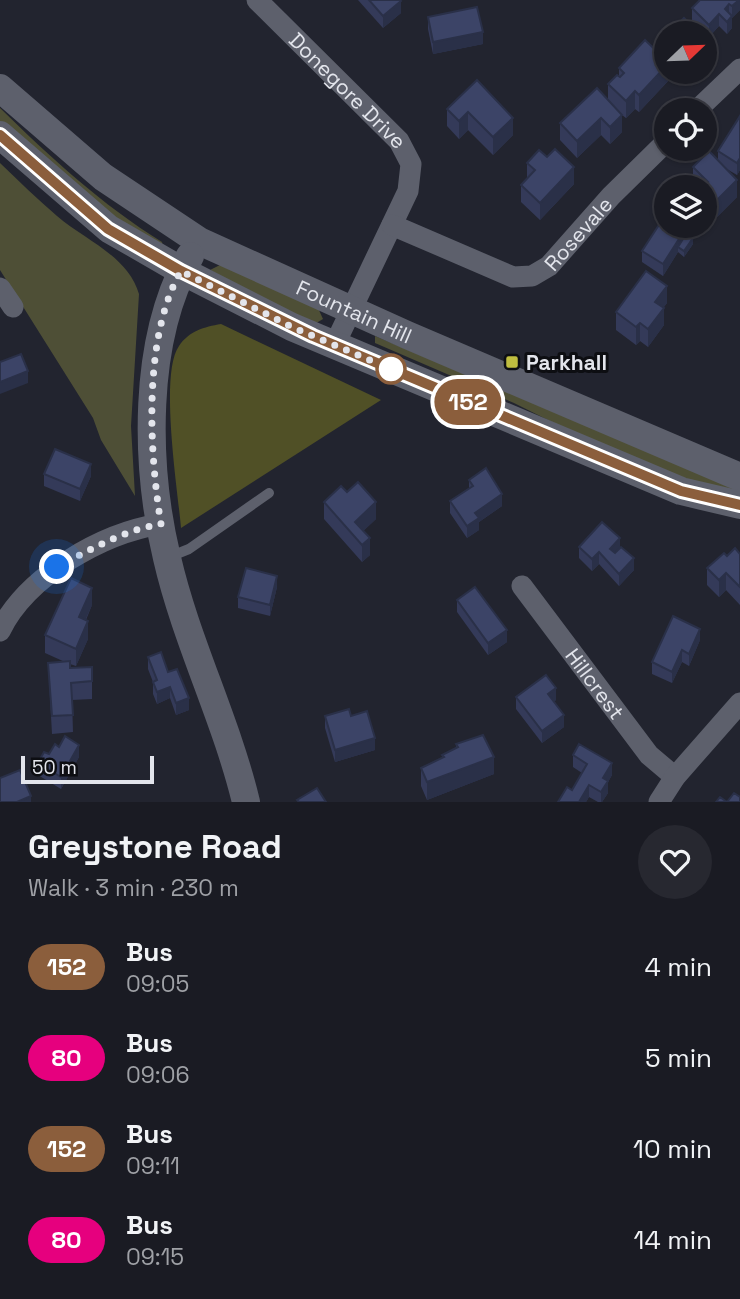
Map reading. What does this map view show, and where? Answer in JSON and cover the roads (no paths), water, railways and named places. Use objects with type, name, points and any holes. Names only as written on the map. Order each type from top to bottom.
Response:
[{"type":"street","name":"Donegore Drive","points":[[257,0],[406,150],[411,164],[410,180],[392,225],[334,346]]},
{"type":"street","points":[[710,98],[740,69]]},
{"type":"street","name":"Fountain Hill","points":[[0,88],[103,177],[199,241],[352,311],[740,477]]},
{"type":"street","name":"Fountain Hill","points":[[0,135],[108,229],[181,271],[334,346],[681,491],[740,505]]},
{"type":"street","name":"Rosevale","points":[[392,225],[509,275],[532,276],[554,262],[611,196],[654,154]]},
{"type":"street","points":[[199,241],[181,271],[167,304],[156,353],[153,434],[161,524],[167,558],[229,742],[246,802]]},
{"type":"street","points":[[0,288],[13,307]]},
{"type":"street","points":[[0,631],[27,591],[57,567],[147,526],[161,524]]},
{"type":"street","name":"Hillcrest","points":[[523,586],[649,754],[675,777]]},
{"type":"street","points":[[659,802],[675,777],[740,703]]},
{"type":"lane","points":[[167,558],[189,550],[269,493]]},
{"type":"place","name":"Parkhall","points":[[512,362]]}]
